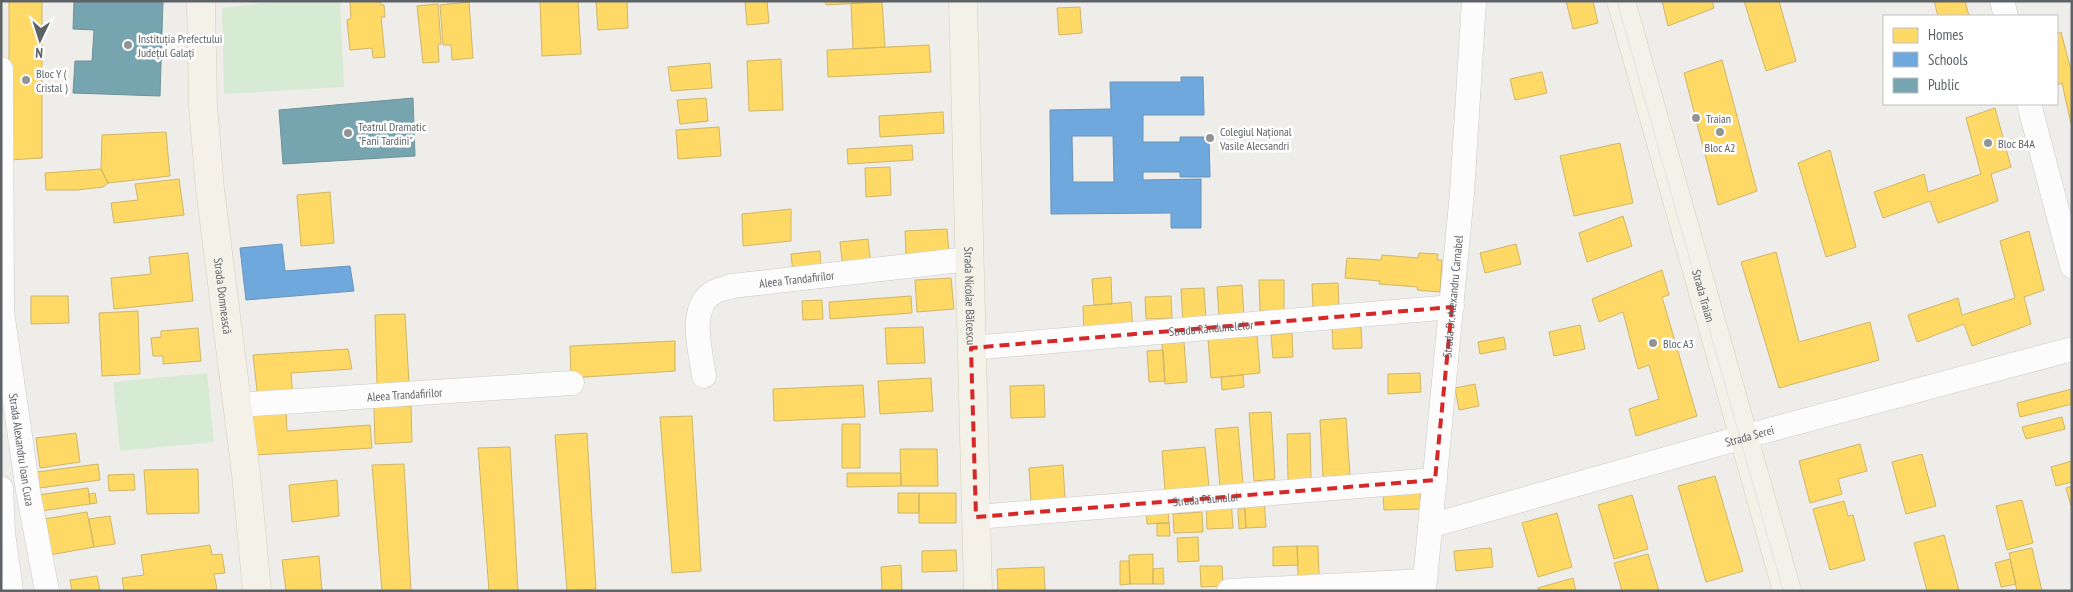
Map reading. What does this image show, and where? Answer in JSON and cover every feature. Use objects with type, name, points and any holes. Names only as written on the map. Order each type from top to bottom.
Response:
[{"type":"main road","name":"Strada Domnească","points":[[201,1],[203,105],[209,180],[246,474],[257,591]]},
{"type":"main road","name":"Strada Nicolae Bălcescu","points":[[963,1],[978,591]]},
{"type":"main road","name":"Strada Traian","points":[[1621,1],[1787,591]]},
{"type":"street","name":"Strada Dr. Alexandru Carnabel","points":[[1424,586],[1462,194],[1474,1]]},
{"type":"street","points":[[2002,1],[2006,15]]},
{"type":"street","name":"Strada Alexandru Ioan Cuza","points":[[1,69],[2,312],[28,491],[46,591]]},
{"type":"street","points":[[2029,105],[2072,266]]},
{"type":"street","name":"Aleea Trandafirilor","points":[[704,376],[698,317],[704,301],[714,292],[732,286],[969,259]]},
{"type":"street","name":"Strada Rândunelelor","points":[[971,348],[1452,307]]},
{"type":"street","points":[[1,398],[2,312]]},
{"type":"street","name":"Strada Serei","points":[[1430,526],[1744,437],[2072,349]]},
{"type":"street","name":"Aleea Trandafirilor","points":[[237,405],[572,383]]},
{"type":"street","name":"Strada Păunului","points":[[976,517],[1435,480]]},
{"type":"street","points":[[1,488],[3,533],[11,591]]},
{"type":"street","points":[[1229,591],[1424,586]]},
{"type":"highlighted area","points":[[1452,307],[1435,480],[976,517],[971,348]]},
{"type":"green space","points":[[280,1],[340,1],[344,87],[224,94],[222,8]]},
{"type":"green space","points":[[207,373],[214,442],[120,451],[113,382]]},
{"type":"building: Homes","name":"Bloc Y ( Cristal )","points":[[9,1],[42,1],[42,158],[9,160]]},
{"type":"building: Homes","points":[[350,1],[380,1],[381,5],[384,5],[385,17],[381,17],[385,57],[373,58],[372,48],[350,50],[347,20],[351,18]]},
{"type":"building: Homes","points":[[540,1],[578,1],[581,54],[542,56]]},
{"type":"building: Homes","points":[[596,1],[627,1],[628,28],[598,30]]},
{"type":"building: Homes","points":[[745,1],[767,1],[769,23],[747,25]]},
{"type":"building: Homes","points":[[826,1],[896,1],[826,5]]},
{"type":"building: Homes","points":[[1566,1],[1593,1],[1598,23],[1573,29]]},
{"type":"building: Homes","points":[[1662,1],[1712,1],[1714,8],[1668,26]]},
{"type":"building: Homes","points":[[1744,1],[1779,1],[1796,61],[1766,71]]},
{"type":"building: Homes","points":[[1934,1],[1965,1],[1969,15],[1938,15]]},
{"type":"building: Homes","points":[[469,2],[473,58],[452,60],[451,45],[443,45],[440,5]]},
{"type":"building: Homes","points":[[882,2],[885,47],[853,49],[851,3]]},
{"type":"building: Homes","points":[[438,4],[441,44],[438,44],[439,62],[423,63],[417,6]]},
{"type":"building: Homes","points":[[1080,7],[1082,33],[1059,35],[1057,8]]},
{"type":"building: Homes","points":[[2061,32],[2072,74],[2071,124],[2062,83],[2058,85],[2058,34]]},
{"type":"building: Homes","points":[[929,45],[931,72],[828,77],[827,50]]},
{"type":"building: Homes","points":[[781,59],[783,110],[749,111],[747,61]]},
{"type":"building: Homes","name":"Bloc A2","points":[[1722,60],[1757,191],[1718,205],[1684,73]]},
{"type":"building: Homes","points":[[710,63],[712,88],[671,91],[668,67]]},
{"type":"building: Homes","points":[[1542,72],[1547,93],[1515,100],[1510,79]]},
{"type":"building: Homes","points":[[706,98],[708,121],[680,124],[677,100]]},
{"type":"building: Homes","name":"Bloc B4A","points":[[1995,108],[2011,167],[1991,174],[1998,201],[1938,223],[1930,201],[1883,218],[1874,192],[1924,174],[1928,192],[1981,174],[1966,118]]},
{"type":"building: Homes","points":[[943,112],[944,133],[880,137],[879,116]]},
{"type":"building: Homes","points":[[719,127],[721,156],[678,159],[676,130]]},
{"type":"building: Homes","points":[[166,132],[170,176],[108,183],[101,169],[102,135]]},
{"type":"building: Homes","points":[[1620,143],[1633,203],[1574,216],[1560,156]]},
{"type":"building: Homes","points":[[912,145],[913,160],[848,164],[847,149]]},
{"type":"building: Homes","points":[[1830,150],[1856,247],[1826,257],[1798,163]]},
{"type":"building: Homes","points":[[890,167],[891,195],[866,197],[865,168]]},
{"type":"building: Homes","points":[[101,169],[108,183],[103,187],[77,190],[46,190],[45,173]]},
{"type":"building: Homes","points":[[179,179],[184,215],[114,223],[111,203],[138,200],[135,184]]},
{"type":"building: Homes","points":[[330,192],[334,243],[301,246],[297,195]]},
{"type":"building: Homes","points":[[791,209],[791,241],[743,246],[742,214]]},
{"type":"building: Homes","points":[[1623,216],[1632,246],[1587,262],[1579,233]]},
{"type":"building: Homes","points":[[947,229],[949,253],[906,256],[905,231]]},
{"type":"building: Homes","points":[[2029,231],[2044,290],[2024,297],[2031,324],[1972,346],[1964,324],[1917,342],[1908,315],[1958,298],[1962,315],[2015,298],[2000,241]]},
{"type":"building: Homes","points":[[868,239],[871,266],[843,269],[840,242]]},
{"type":"building: Homes","points":[[1516,244],[1521,264],[1485,273],[1480,253]]},
{"type":"building: Homes","points":[[820,251],[821,272],[793,274],[791,254]]},
{"type":"building: Homes","points":[[1776,252],[1799,342],[1870,322],[1879,360],[1779,388],[1741,262]]},
{"type":"building: Homes","points":[[188,253],[193,301],[114,309],[111,278],[151,274],[149,257]]},
{"type":"building: Homes","points":[[1419,253],[1438,254],[1437,260],[1442,260],[1440,292],[1417,290],[1418,287],[1379,284],[1380,281],[1345,278],[1347,258],[1381,260],[1382,255],[1418,258]]},
{"type":"building: Homes","name":"Bloc A3","points":[[1662,270],[1669,295],[1662,297],[1697,416],[1636,436],[1629,409],[1659,399],[1649,365],[1638,369],[1623,312],[1599,322],[1592,299]]},
{"type":"building: Homes","points":[[1111,277],[1112,304],[1094,305],[1092,279]]},
{"type":"building: Homes","points":[[951,278],[954,309],[917,312],[915,280]]},
{"type":"building: Homes","points":[[1259,280],[1284,280],[1284,311],[1260,311]]},
{"type":"building: Homes","points":[[1338,283],[1339,307],[1313,309],[1312,284]]},
{"type":"building: Homes","points":[[1242,285],[1244,316],[1219,317],[1217,287]]},
{"type":"building: Homes","points":[[1204,288],[1206,321],[1183,322],[1181,289]]},
{"type":"building: Homes","points":[[31,296],[68,296],[69,323],[31,324]]},
{"type":"building: Homes","points":[[911,296],[912,313],[830,319],[829,302]]},
{"type":"building: Homes","points":[[1171,296],[1172,318],[1146,319],[1145,297]]},
{"type":"building: Homes","points":[[822,300],[823,319],[803,320],[802,301]]},
{"type":"building: Homes","points":[[1131,302],[1133,331],[1084,334],[1083,306]]},
{"type":"building: Homes","points":[[138,311],[140,374],[102,376],[99,313]]},
{"type":"building: Homes","points":[[405,314],[409,383],[377,385],[375,315]]},
{"type":"building: Homes","points":[[1580,325],[1585,349],[1554,356],[1549,332]]},
{"type":"building: Homes","points":[[923,327],[925,363],[887,364],[885,328]]},
{"type":"building: Homes","points":[[1361,327],[1362,348],[1333,349],[1332,328]]},
{"type":"building: Homes","points":[[198,328],[201,361],[163,364],[163,356],[153,356],[151,338],[161,337],[161,331]]},
{"type":"building: Homes","points":[[1292,333],[1293,357],[1273,358],[1271,335]]},
{"type":"building: Homes","points":[[1257,335],[1260,373],[1211,378],[1208,339]]},
{"type":"building: Homes","points":[[1504,337],[1506,349],[1480,354],[1478,342]]},
{"type":"building: Homes","points":[[675,341],[675,371],[571,378],[570,346]]},
{"type":"building: Homes","points":[[1184,342],[1187,382],[1165,384],[1162,344]]},
{"type":"building: Homes","points":[[348,349],[352,369],[291,373],[293,397],[258,399],[253,355]]},
{"type":"building: Homes","points":[[1163,350],[1165,381],[1149,382],[1147,351]]},
{"type":"building: Homes","points":[[1420,373],[1421,392],[1388,394],[1388,374]]},
{"type":"building: Homes","points":[[1243,375],[1244,387],[1222,390],[1221,377]]},
{"type":"building: Homes","points":[[931,378],[933,411],[880,414],[878,381]]},
{"type":"building: Homes","points":[[1475,384],[1479,406],[1459,410],[1455,388]]},
{"type":"building: Homes","points":[[863,385],[865,417],[774,421],[773,389]]},
{"type":"building: Homes","points":[[1044,385],[1045,417],[1011,418],[1010,386]]},
{"type":"building: Homes","points":[[2072,389],[2072,404],[2020,417],[2017,403]]},
{"type":"building: Homes","points":[[411,406],[412,442],[375,444],[374,407]]},
{"type":"building: Homes","points":[[286,409],[287,431],[370,425],[372,448],[255,455],[252,411]]},
{"type":"building: Homes","points":[[1271,412],[1275,479],[1254,481],[1249,413]]},
{"type":"building: Homes","points":[[692,416],[701,571],[672,573],[660,417]]},
{"type":"building: Homes","points":[[2062,417],[2065,429],[2026,439],[2022,427]]},
{"type":"building: Homes","points":[[1346,418],[1350,475],[1323,477],[1320,420]]},
{"type":"building: Homes","points":[[842,424],[860,424],[860,468],[842,468]]},
{"type":"building: Homes","points":[[1238,427],[1243,484],[1220,486],[1215,429]]},
{"type":"building: Homes","points":[[76,433],[80,462],[40,468],[36,438]]},
{"type":"building: Homes","points":[[587,433],[596,589],[567,591],[555,435]]},
{"type":"building: Homes","points":[[1310,433],[1311,479],[1288,480],[1287,434]]},
{"type":"building: Homes","points":[[1860,444],[1867,471],[1838,479],[1842,494],[1810,503],[1799,461]]},
{"type":"building: Homes","points":[[510,447],[518,591],[489,591],[478,448]]},
{"type":"building: Homes","points":[[1205,447],[1209,487],[1165,491],[1162,451]]},
{"type":"building: Homes","points":[[900,449],[937,449],[938,486],[901,486]]},
{"type":"building: Homes","points":[[1922,454],[1936,506],[1906,514],[1892,462]]},
{"type":"building: Homes","points":[[2072,461],[2072,482],[2056,486],[2051,467]]},
{"type":"building: Homes","points":[[98,464],[100,480],[39,488],[37,472]]},
{"type":"building: Homes","points":[[404,464],[411,591],[382,591],[372,465]]},
{"type":"building: Homes","points":[[1063,465],[1065,499],[1031,502],[1029,468]]},
{"type":"building: Homes","points":[[198,469],[199,513],[147,514],[144,470]]},
{"type":"building: Homes","points":[[847,473],[901,473],[901,486],[847,487]]},
{"type":"building: Homes","points":[[134,474],[135,490],[109,491],[108,475]]},
{"type":"building: Homes","points":[[1715,476],[1743,571],[1706,582],[1678,486]]},
{"type":"building: Homes","points":[[337,480],[339,516],[292,522],[289,485]]},
{"type":"building: Homes","points":[[2072,486],[2072,506],[2071,506],[2066,488]]},
{"type":"building: Homes","points":[[88,488],[90,504],[40,511],[38,495]]},
{"type":"building: Homes","points":[[95,493],[97,503],[90,504],[89,494]]},
{"type":"building: Homes","points":[[898,493],[919,493],[919,513],[898,513]]},
{"type":"building: Homes","points":[[919,493],[956,493],[956,523],[919,523]]},
{"type":"building: Homes","points":[[1420,493],[1421,509],[1384,510],[1383,494]]},
{"type":"building: Homes","points":[[1632,495],[1648,549],[1614,559],[1598,505]]},
{"type":"building: Homes","points":[[1264,498],[1266,527],[1246,528],[1244,499]]},
{"type":"building: Homes","points":[[1231,499],[1233,528],[1207,529],[1206,501]]},
{"type":"building: Homes","points":[[2022,500],[2033,543],[2007,550],[1996,506]]},
{"type":"building: Homes","points":[[1844,501],[1848,516],[1853,515],[1865,560],[1830,570],[1813,509]]},
{"type":"building: Homes","points":[[1168,506],[1169,523],[1147,524],[1146,508]]},
{"type":"building: Homes","points":[[1238,509],[1245,509],[1246,528],[1239,529]]},
{"type":"building: Homes","points":[[87,512],[94,547],[50,555],[44,519]]},
{"type":"building: Homes","points":[[1202,512],[1203,532],[1174,533],[1173,514]]},
{"type":"building: Homes","points":[[1557,513],[1572,567],[1538,577],[1522,523]]},
{"type":"building: Homes","points":[[110,516],[115,544],[94,547],[89,519]]},
{"type":"building: Homes","points":[[1157,523],[1169,523],[1170,536],[1157,536]]},
{"type":"building: Homes","points":[[1944,535],[1959,591],[1927,591],[1914,543]]},
{"type":"building: Homes","points":[[1198,537],[1199,561],[1178,562],[1177,538]]},
{"type":"building: Homes","points":[[210,545],[212,555],[222,554],[225,573],[214,574],[217,589],[202,591],[124,591],[122,578],[144,575],[141,555]]},
{"type":"building: Homes","points":[[1297,546],[1298,565],[1273,566],[1273,547]]},
{"type":"building: Homes","points":[[1297,546],[1318,546],[1319,575],[1298,576]]},
{"type":"building: Homes","points":[[1491,548],[1493,567],[1456,571],[1454,551]]},
{"type":"building: Homes","points":[[2032,548],[2042,591],[2017,591],[2009,553]]},
{"type":"building: Homes","points":[[956,550],[957,571],[922,572],[922,551]]},
{"type":"building: Homes","points":[[1153,554],[1153,584],[1130,584],[1129,555]]},
{"type":"building: Homes","points":[[1648,554],[1659,591],[1622,591],[1614,563]]},
{"type":"building: Homes","points":[[319,556],[322,591],[286,591],[282,560]]},
{"type":"building: Homes","points":[[2010,559],[2016,584],[2001,587],[1995,563]]},
{"type":"building: Homes","points":[[1120,561],[1129,561],[1130,584],[1120,585]]},
{"type":"building: Homes","points":[[901,565],[902,591],[882,591],[881,567]]},
{"type":"building: Homes","points":[[1200,566],[1222,566],[1223,586],[1201,587]]},
{"type":"building: Homes","points":[[1044,567],[1045,591],[998,591],[997,569]]},
{"type":"building: Homes","points":[[1163,568],[1164,584],[1153,584],[1153,569]]},
{"type":"building: Homes","points":[[97,576],[100,591],[72,591],[70,580]]},
{"type":"building: Homes","points":[[1573,578],[1576,591],[1539,591],[1538,588]]},
{"type":"building: Schools","points":[[1181,77],[1203,77],[1204,115],[1143,115],[1143,142],[1180,142],[1180,137],[1209,137],[1210,177],[1180,177],[1180,172],[1143,172],[1143,180],[1201,179],[1201,228],[1171,228],[1171,213],[1051,214],[1050,110],[1111,109],[1110,82],[1181,82]],"holes":[[[1072,136],[1113,136],[1114,182],[1073,182]]]},
{"type":"building: Schools","points":[[282,244],[285,271],[350,266],[354,291],[246,300],[240,248]]},
{"type":"building: Public","name":"Instituția Prefectului Județul Galați","points":[[74,1],[163,1],[160,96],[73,93],[75,61],[92,61],[94,30],[73,29]]},
{"type":"building: Public","name":"Teatrul Dramatic \"Fani Tardini\"","points":[[413,98],[415,156],[283,164],[279,110]]},
{"type":"tram line","points":[[1617,1],[1783,591]]},
{"type":"place","name":"Instituția Prefectului Județul Galați","points":[[128,45]]},
{"type":"place","name":"Bloc Y ( Cristal )","points":[[26,80]]},
{"type":"place","name":"Traian","points":[[1696,118]]},
{"type":"place","name":"Bloc A2","points":[[1720,132]]},
{"type":"place","name":"Teatrul Dramatic \"Fani Tardini\"","points":[[348,133]]},
{"type":"place","name":"Colegiul Național Vasile Alecsandri","points":[[1210,138]]},
{"type":"place","name":"Bloc B4A","points":[[1988,143]]},
{"type":"place","name":"Bloc A3","points":[[1653,343]]}]
